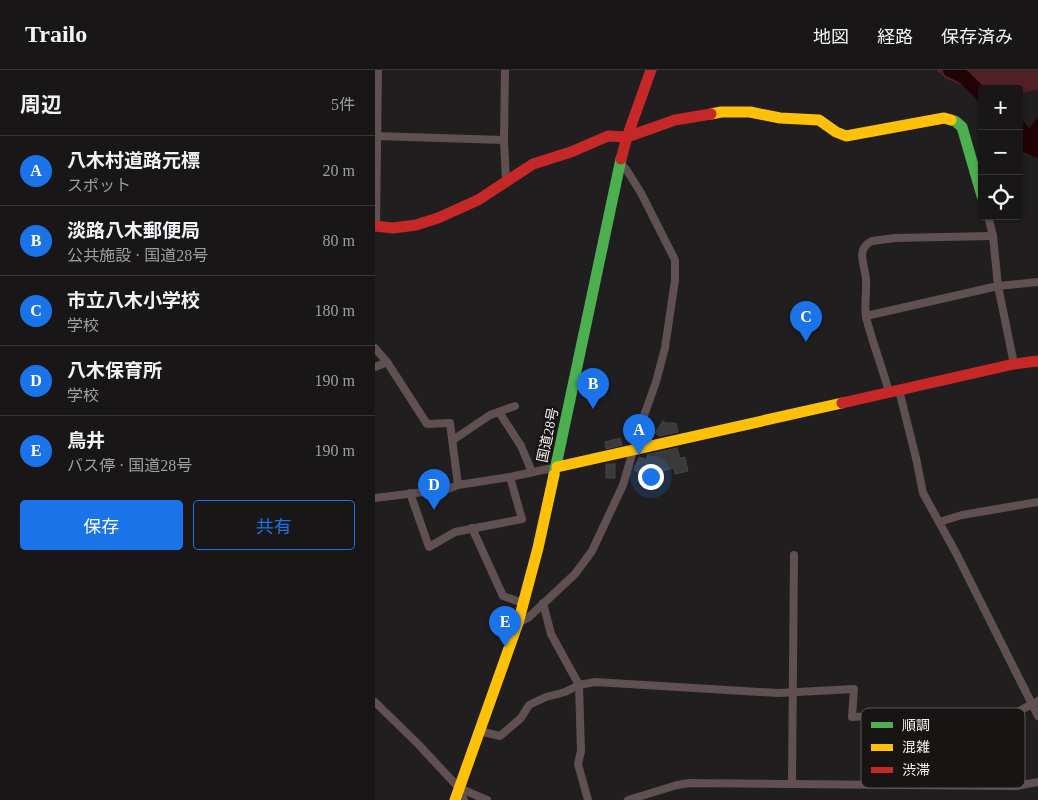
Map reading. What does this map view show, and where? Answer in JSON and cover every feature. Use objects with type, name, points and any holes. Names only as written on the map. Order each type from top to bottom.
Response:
[{"type":"main road","name":"国道28号","points":[[455,800],[518,623],[539,548],[620,164],[627,137],[651,70]]},
{"type":"main road","points":[[376,226],[393,228],[416,225],[438,218],[478,200],[533,164],[571,152],[608,136],[627,137],[675,120],[721,112],[750,112],[780,118],[819,120],[836,132],[846,136],[944,118],[955,120],[962,127],[978,182]]},
{"type":"main road","points":[[557,466],[768,422],[894,391],[1038,360]]},
{"type":"street","points":[[376,226],[378,70]]},
{"type":"street","points":[[505,70],[503,140],[506,181]]},
{"type":"street","points":[[376,136],[503,140]]},
{"type":"street","points":[[518,623],[527,618],[575,574],[592,551],[623,485],[665,348],[675,280],[675,260],[641,193],[620,164]]},
{"type":"street","points":[[989,220],[993,236],[998,286],[1014,364]]},
{"type":"street","points":[[993,236],[895,238],[869,242],[863,250],[861,258],[866,277],[866,316],[894,391],[916,458],[923,493],[1035,702],[1038,716]]},
{"type":"street","points":[[866,316],[998,286],[1038,282]]},
{"type":"street","points":[[375,348],[387,362],[427,424],[450,423],[458,485]]},
{"type":"street","points":[[375,367],[387,362]]},
{"type":"street","points":[[453,440],[490,415],[515,406]]},
{"type":"street","points":[[499,412],[521,446],[532,472]]},
{"type":"street","points":[[375,498],[448,489],[458,485],[510,477],[557,466]]},
{"type":"street","points":[[410,493],[429,547],[455,532],[522,519],[510,477]]},
{"type":"street","points":[[939,522],[962,515],[1038,502]]},
{"type":"street","points":[[472,528],[503,596],[523,603]]},
{"type":"street","points":[[792,783],[794,556]]},
{"type":"street","points":[[543,603],[551,634],[579,685],[581,751],[578,764],[588,800]]},
{"type":"street","points":[[479,731],[500,736],[521,718],[529,705],[546,696],[565,692],[579,685],[595,682],[793,693],[854,689],[852,717],[861,716]]},
{"type":"street","points":[[375,702],[459,788],[464,800]]},
{"type":"street","points":[[1023,708],[1035,702]]},
{"type":"street","points":[[1025,784],[1038,782]]},
{"type":"street","points":[[628,800],[689,783],[861,784]]},
{"type":"street","points":[[459,788],[487,800]]},
{"type":"shaded area","points":[[936,70],[1038,70],[1038,89],[1023,93],[1023,85],[978,85],[978,92],[945,78]]},
{"type":"shaded area","points":[[1038,117],[1038,158],[1023,152],[1023,138]]},
{"type":"building","points":[[663,421],[666,423],[676,423],[678,432],[659,436],[655,433]]},
{"type":"building","points":[[620,438],[622,445],[606,449],[605,442]]},
{"type":"building","points":[[677,448],[680,458],[685,457],[688,471],[675,474],[674,468],[652,474],[651,472],[639,473],[634,470],[639,457],[648,460],[647,455]]},
{"type":"building","points":[[606,464],[615,464],[615,478],[606,478]]},
{"type":"waterway","points":[[950,70],[964,77],[978,91]]},
{"type":"waterway","points":[[1022,130],[1029,139],[1038,140]]},
{"type":"traffic: fast","points":[[951,120],[962,127],[978,182]]},
{"type":"traffic: fast","points":[[554,475],[621,159]]},
{"type":"traffic: slow","points":[[711,114],[750,112],[780,118],[819,120],[836,132],[846,136],[944,118],[951,120]]},
{"type":"traffic: slow","points":[[557,467],[842,403]]},
{"type":"traffic: slow","points":[[455,800],[518,623],[538,548],[554,475]]},
{"type":"traffic: jam","points":[[621,159],[651,70]]},
{"type":"traffic: jam","points":[[375,226],[393,228],[416,225],[438,218],[478,200],[533,164],[571,152],[608,136],[627,137],[675,120],[711,114]]},
{"type":"traffic: jam","points":[[842,403],[1014,364],[1038,361]]},
{"type":"place","name":"市立八木小学校","points":[[806,342]]},
{"type":"place","name":"淡路八木郵便局","points":[[593,409]]},
{"type":"place","name":"八木村道路元標","points":[[639,455]]},
{"type":"place","name":"八木保育所","points":[[434,510]]},
{"type":"place","name":"鳥井","points":[[505,647]]}]
